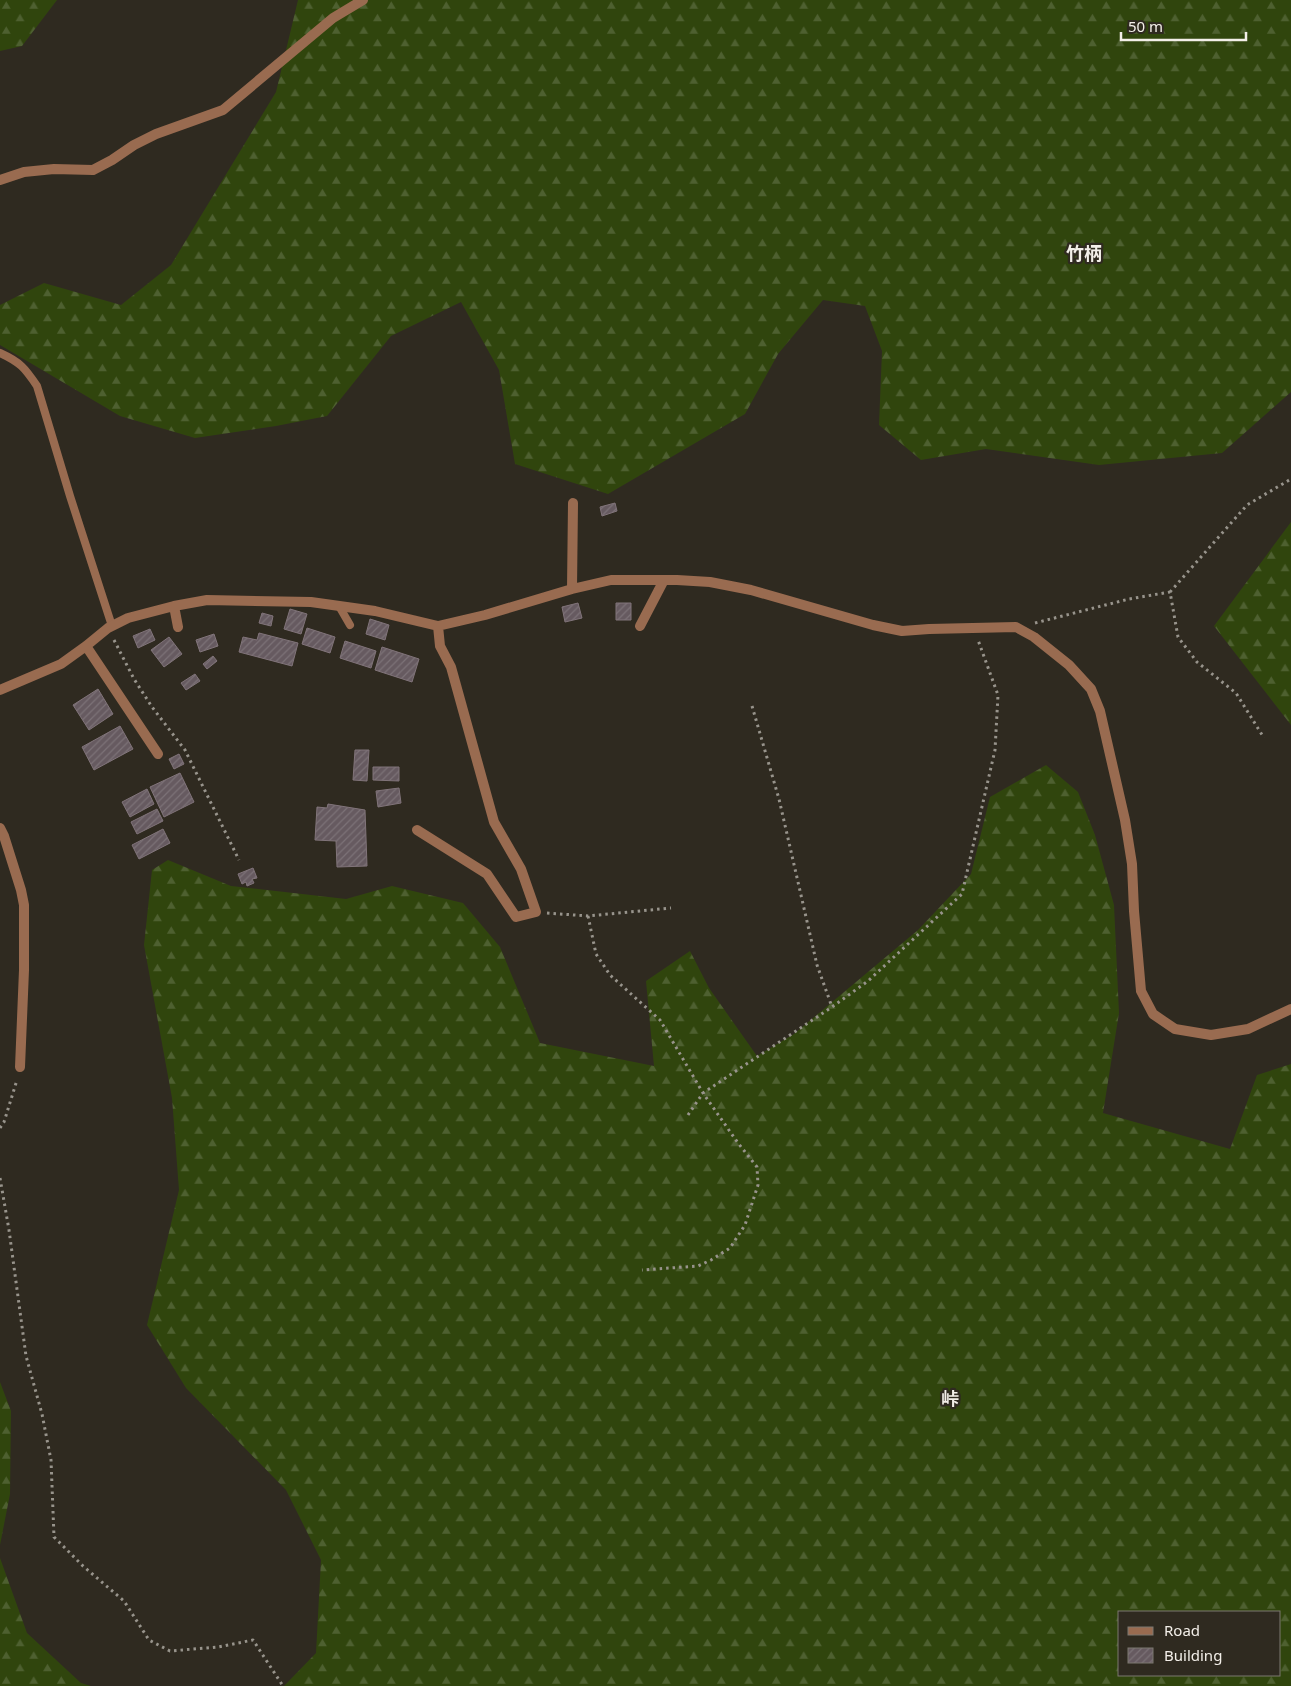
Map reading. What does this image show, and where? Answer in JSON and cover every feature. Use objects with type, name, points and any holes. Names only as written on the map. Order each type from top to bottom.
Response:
[{"type":"street","points":[[0,180],[24,172],[54,169],[93,170],[156,134],[223,110],[333,18],[363,0]]},
{"type":"street","points":[[572,589],[573,503]]},
{"type":"street","points":[[0,690],[61,664],[110,627],[128,618],[207,600],[311,602],[375,611],[438,626],[611,580],[677,580],[710,582],[752,590],[873,625],[902,631],[1016,627],[1034,637],[1069,665],[1091,689],[1100,711],[1132,864],[1141,992],[1153,1014],[1175,1029],[1211,1035],[1248,1029],[1291,1009]]},
{"type":"street","points":[[640,626],[664,580]]},
{"type":"street","points":[[174,606],[178,628]]},
{"type":"street","points":[[416,830],[487,874],[516,917],[536,912],[521,869],[494,822],[451,667],[440,646],[438,626]]},
{"type":"street","points":[[86,646],[158,754]]},
{"type":"street","points":[[0,828],[21,890],[24,906],[24,970],[20,1066]]},
{"type":"lane","points":[[0,353],[18,361],[37,386],[110,627]]},
{"type":"lane","points":[[339,606],[350,625]]},
{"type":"path","points":[[1016,627],[1129,599],[1170,592],[1247,505],[1291,479]]},
{"type":"path","points":[[1170,592],[1178,637],[1197,662],[1236,693],[1264,738]]},
{"type":"path","points":[[110,627],[134,679],[152,707],[185,750],[239,860]]},
{"type":"path","points":[[688,1115],[703,1092],[868,981],[962,894],[995,750],[998,694],[974,627]]},
{"type":"path","points":[[752,706],[779,800],[817,965],[832,1007]]},
{"type":"path","points":[[536,912],[588,916],[671,908]]},
{"type":"path","points":[[588,916],[596,954],[605,968],[610,975],[660,1020],[703,1092],[757,1167],[758,1185],[745,1225],[730,1248],[698,1266],[642,1270]]},
{"type":"path","points":[[0,1128],[4,1122],[15,1088],[20,1066]]},
{"type":"path","points":[[0,1178],[26,1356],[42,1414],[51,1460],[54,1537],[83,1566],[124,1601],[149,1640],[170,1651],[218,1647],[253,1640],[283,1686]]},
{"type":"green space","points":[[0,0],[57,0],[22,46],[0,51]]},
{"type":"green space","points":[[298,0],[1291,0],[1291,392],[1222,453],[1099,465],[986,449],[921,460],[879,425],[882,351],[865,306],[823,300],[778,354],[745,414],[608,494],[515,464],[499,370],[461,302],[391,336],[327,416],[195,438],[120,416],[0,345],[0,305],[44,283],[121,305],[171,265],[276,92]]},
{"type":"green space","points":[[1291,522],[1291,725],[1214,626]]},
{"type":"green space","points":[[1046,765],[1078,792],[1095,835],[1114,905],[1119,1013],[1103,1113],[1230,1149],[1257,1075],[1291,1064],[1291,1686],[284,1686],[316,1653],[321,1560],[286,1490],[186,1388],[147,1325],[179,1190],[172,1098],[144,945],[152,870],[168,860],[231,886],[346,899],[392,886],[463,903],[500,947],[540,1043],[654,1066],[646,981],[690,951],[709,988],[757,1056],[794,1034],[918,930],[971,874],[990,797]]},
{"type":"green space","points":[[0,1382],[11,1411],[10,1494],[0,1545]]},
{"type":"green space","points":[[0,1558],[27,1633],[81,1683],[91,1686],[0,1686]]},
{"type":"building","points":[[615,503],[617,511],[602,516],[600,507]]},
{"type":"building","points":[[578,603],[582,618],[565,622],[562,607]]},
{"type":"building","points":[[616,603],[631,603],[631,620],[616,620]]},
{"type":"building","points":[[290,609],[307,614],[301,634],[284,629]]},
{"type":"building","points":[[262,613],[273,616],[271,626],[259,623]]},
{"type":"building","points":[[370,619],[389,625],[385,640],[366,634]]},
{"type":"building","points":[[307,628],[335,637],[330,653],[302,644]]},
{"type":"building","points":[[150,629],[155,640],[138,648],[133,636]]},
{"type":"building","points":[[259,633],[298,643],[292,666],[239,652],[243,637],[257,640]]},
{"type":"building","points":[[214,634],[218,646],[200,652],[196,640]]},
{"type":"building","points":[[169,637],[182,654],[164,667],[151,650]]},
{"type":"building","points":[[345,641],[376,651],[371,668],[340,658]]},
{"type":"building","points":[[382,647],[419,659],[412,682],[375,670]]},
{"type":"building","points":[[213,656],[217,661],[207,669],[203,664]]},
{"type":"building","points":[[195,674],[200,681],[186,690],[181,683]]},
{"type":"building","points":[[98,689],[113,714],[89,730],[73,705]]},
{"type":"building","points":[[120,726],[133,749],[94,770],[82,747]]},
{"type":"building","points":[[355,750],[369,750],[367,781],[353,780]]},
{"type":"building","points":[[179,754],[184,764],[174,769],[169,759]]},
{"type":"building","points":[[373,767],[399,767],[399,781],[373,780]]},
{"type":"building","points":[[180,773],[194,802],[164,817],[150,787]]},
{"type":"building","points":[[399,788],[401,803],[378,807],[376,791]]},
{"type":"building","points":[[147,789],[154,804],[130,817],[122,802]]},
{"type":"building","points":[[328,804],[365,810],[367,866],[337,867],[336,841],[315,840],[317,807],[327,808]]},
{"type":"building","points":[[157,809],[163,821],[137,834],[131,822]]},
{"type":"building","points":[[163,829],[170,843],[139,859],[132,845]]},
{"type":"building","points":[[253,868],[257,878],[252,879],[254,883],[247,886],[246,882],[242,884],[238,874]]},
{"type":"district","name":"竹柄","points":[[1084,254]]},
{"type":"district","name":"峠","points":[[950,1399]]}]
